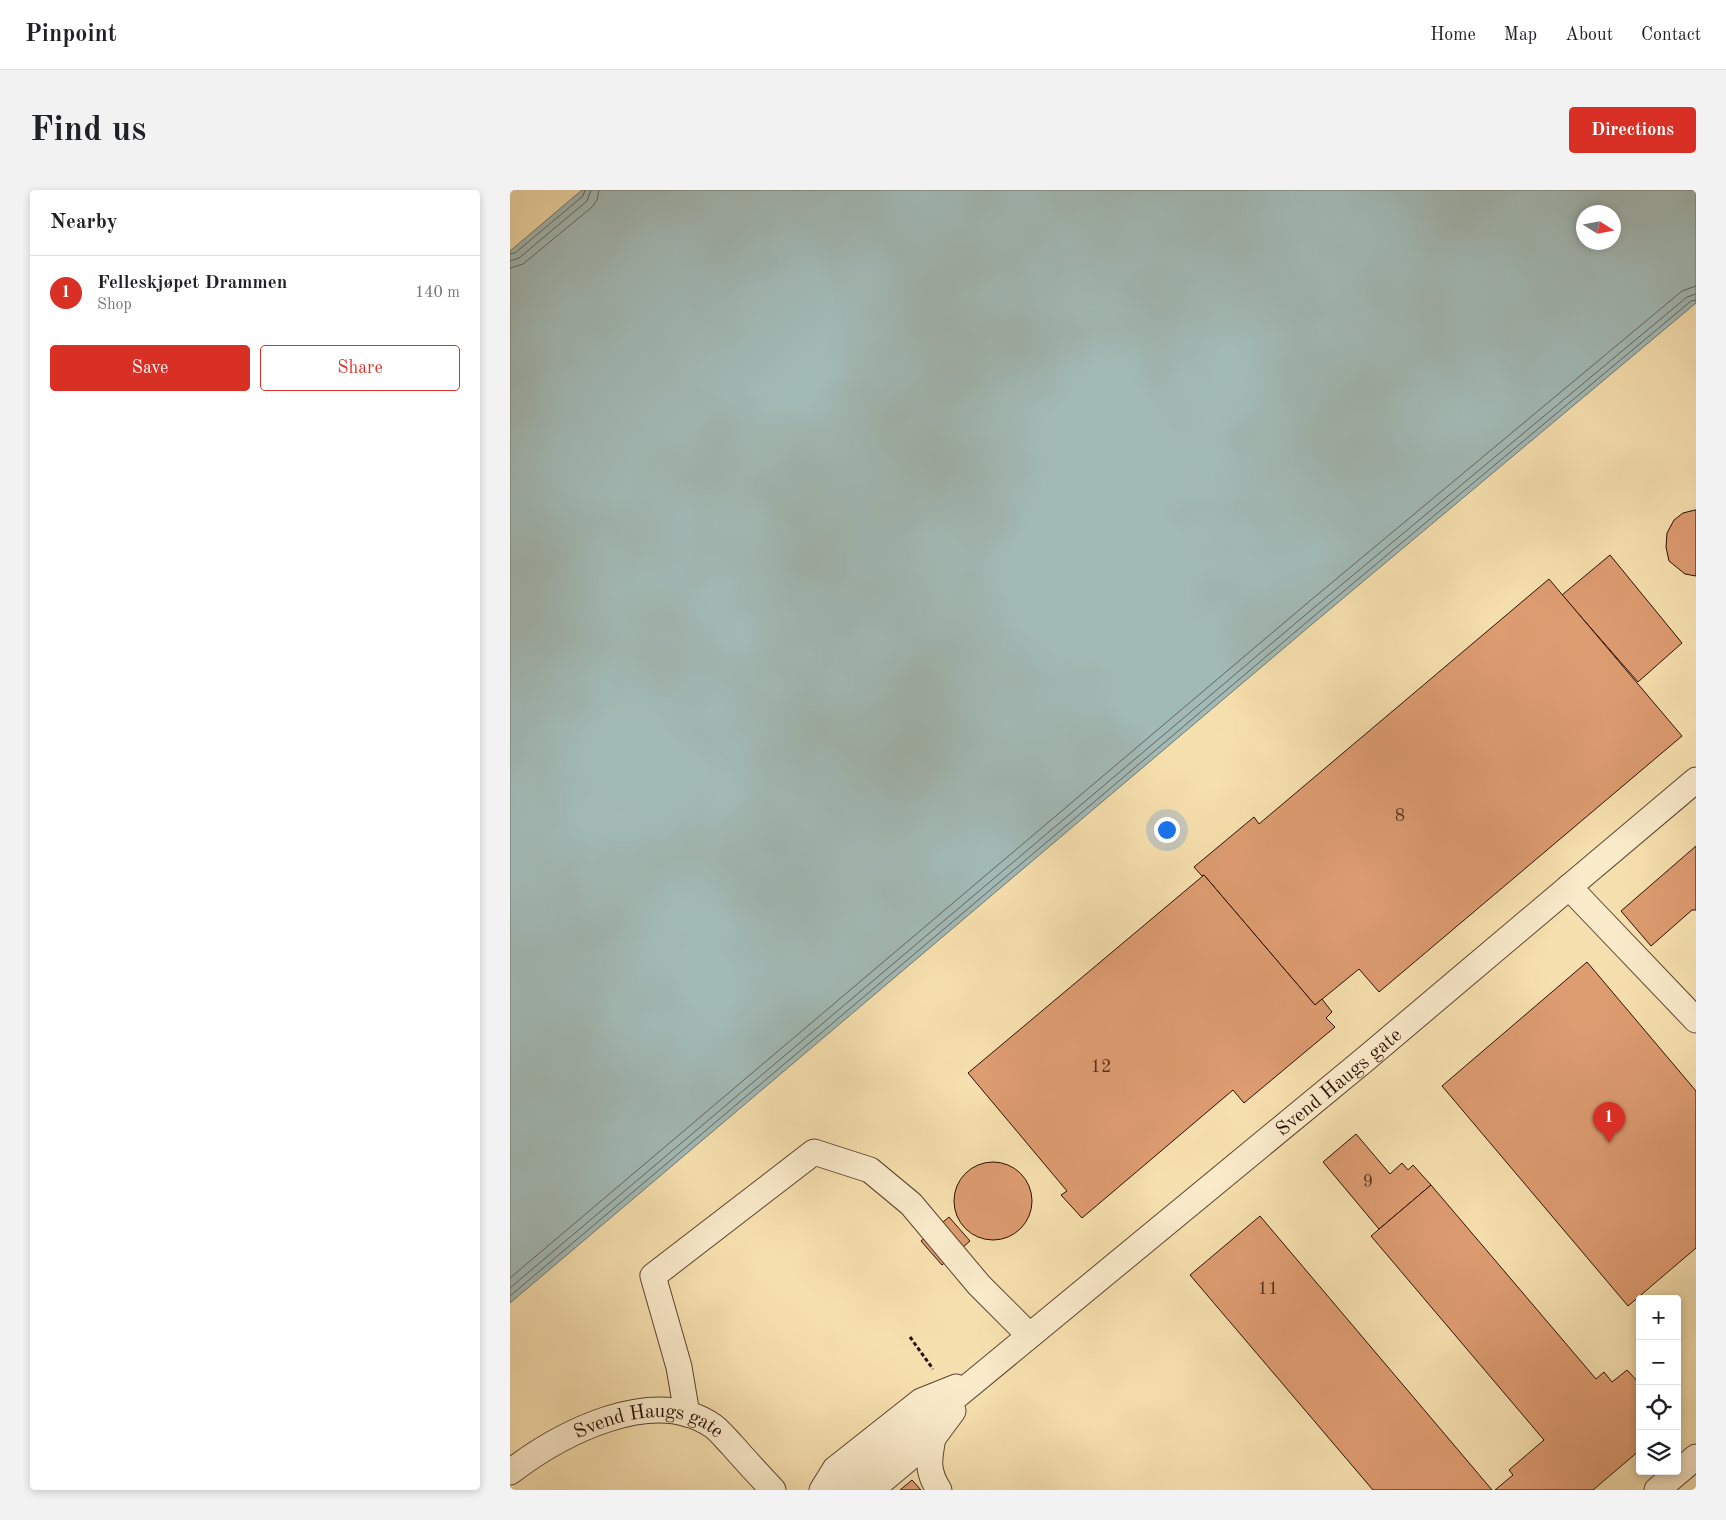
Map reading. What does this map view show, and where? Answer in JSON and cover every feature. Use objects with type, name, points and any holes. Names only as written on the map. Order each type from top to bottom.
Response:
[{"type":"street","name":"Svend Haugs gate","points":[[977,1378],[1696,780]]},
{"type":"street","points":[[1569,887],[1696,1020]]},
{"type":"street","points":[[687,1414],[679,1367],[652,1276],[814,1152],[870,1170],[884,1181],[911,1204],[979,1285],[1030,1335]]},
{"type":"street","points":[[839,1490],[977,1378]]},
{"type":"street","points":[[870,1490],[933,1438],[977,1378]]},
{"type":"street","points":[[822,1490],[835,1469],[921,1401],[977,1378]]},
{"type":"street","name":"Svend Haugs gate","points":[[510,1472],[537,1451],[580,1430],[616,1417],[645,1410],[670,1410],[687,1414],[715,1426],[773,1490]]},
{"type":"street","points":[[936,1413],[933,1438],[929,1451],[929,1465],[932,1479],[939,1490]]},
{"type":"street","points":[[1657,1490],[1696,1457]]},
{"type":"water","points":[[582,190],[1696,190],[1696,303],[1317,620],[510,1303],[510,251]]},
{"type":"building","points":[[1696,510],[1696,576],[1685,574],[1669,561],[1666,547],[1667,533],[1674,520],[1683,513]]},
{"type":"building","points":[[1610,555],[1682,643],[1638,682],[1562,595]]},
{"type":"building","points":[[1549,579],[1682,736],[1379,992],[1359,969],[1315,1005],[1204,875],[1202,876],[1194,867],[1254,817],[1259,824]]},
{"type":"building","points":[[1696,846],[1696,910],[1692,910],[1651,946],[1621,911]]},
{"type":"building","points":[[1204,875],[1315,1005],[1322,999],[1332,1012],[1326,1018],[1335,1027],[1244,1103],[1233,1090],[1082,1218],[1061,1195],[1067,1191],[968,1073]]},
{"type":"building","points":[[1587,962],[1696,1091],[1696,1248],[1641,1295],[1636,1295],[1636,1299],[1628,1306],[1442,1086]]},
{"type":"building","points":[[1356,1134],[1390,1174],[1402,1163],[1408,1170],[1413,1165],[1431,1185],[1379,1229],[1323,1162]]},
{"type":"building","points":[[993,1162],[1008,1165],[1021,1173],[1029,1186],[1032,1201],[1029,1216],[1021,1229],[1008,1237],[993,1240],[978,1237],[965,1229],[957,1216],[954,1201],[957,1186],[965,1173],[978,1165]]},
{"type":"building","points":[[1431,1185],[1596,1379],[1604,1372],[1612,1382],[1627,1370],[1636,1380],[1636,1453],[1593,1490],[1495,1490],[1513,1475],[1509,1470],[1544,1440],[1371,1236]]},
{"type":"building","points":[[1260,1216],[1492,1490],[1373,1490],[1190,1275]]},
{"type":"building","points":[[949,1217],[970,1241],[942,1265],[921,1241]]},
{"type":"building","points":[[912,1480],[921,1490],[900,1490]]},
{"type":"place","name":"Felleskjøpet Drammen","points":[[1609,1143]]}]
